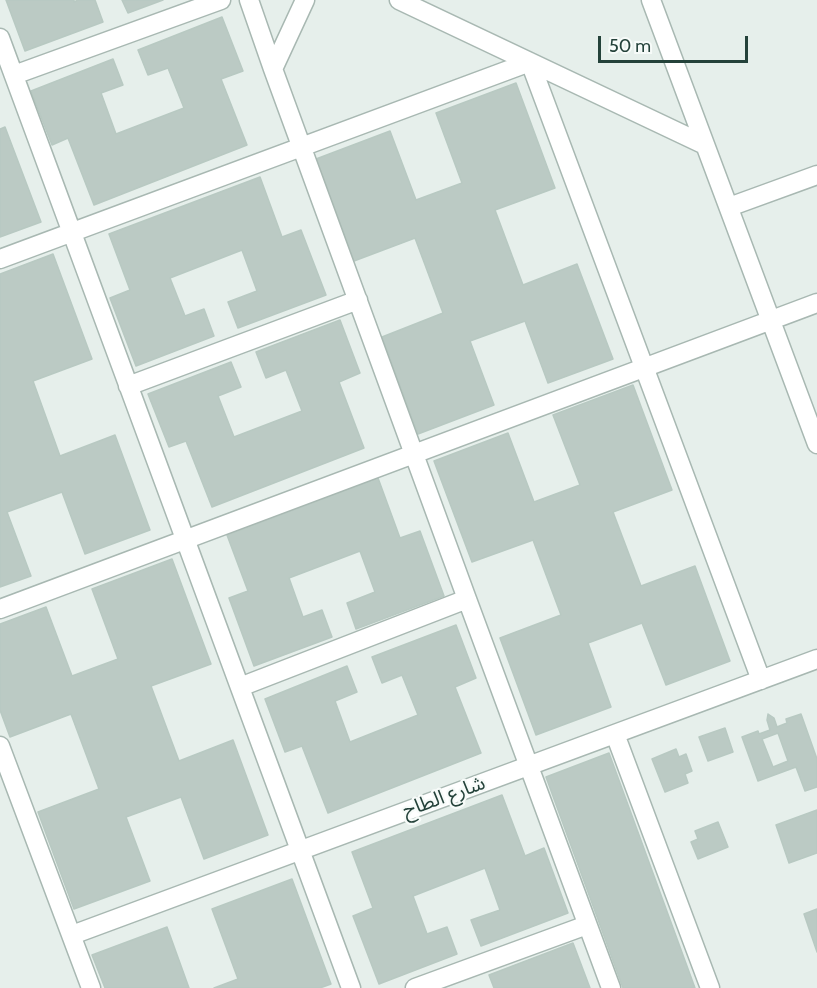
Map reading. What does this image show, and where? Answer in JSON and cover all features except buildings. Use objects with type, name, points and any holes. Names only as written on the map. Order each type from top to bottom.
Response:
[{"type":"street","points":[[14,75],[221,0]]},
{"type":"street","points":[[249,0],[611,988]]},
{"type":"street","points":[[273,69],[306,0]]},
{"type":"street","points":[[399,0],[705,145]]},
{"type":"street","points":[[651,0],[817,444]]},
{"type":"street","points":[[0,38],[351,988]]},
{"type":"street","points":[[0,259],[530,62]]},
{"type":"street","points":[[530,62],[760,680]]},
{"type":"street","points":[[729,207],[817,175]]},
{"type":"street","points":[[128,386],[358,300]]},
{"type":"street","points":[[0,609],[817,303]]},
{"type":"street","points":[[240,687],[467,599]]},
{"type":"street","name":"شارع الطاح","points":[[72,935],[817,659]]},
{"type":"street","points":[[615,734],[710,988]]},
{"type":"street","points":[[0,746],[91,988]]},
{"type":"street","points":[[416,988],[587,925]]}]
